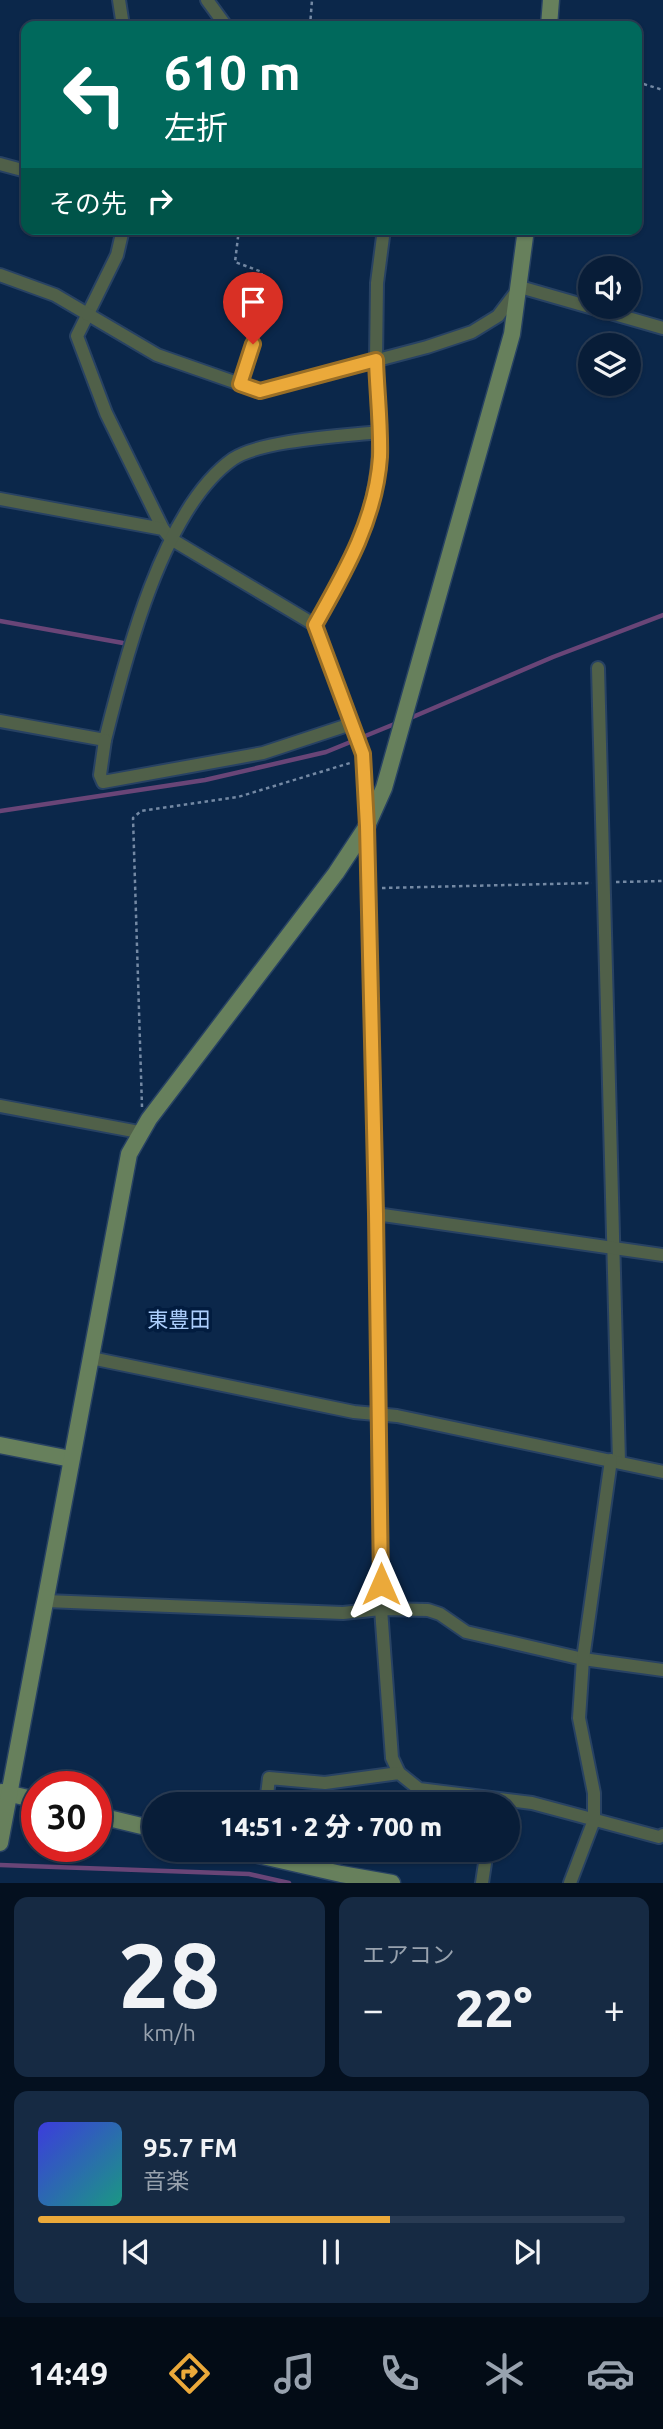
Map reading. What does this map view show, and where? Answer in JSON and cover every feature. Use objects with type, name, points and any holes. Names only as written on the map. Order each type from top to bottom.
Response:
[{"type":"street","points":[[118,0],[122,21]]},
{"type":"street","points":[[207,0],[222,21]]},
{"type":"street","points":[[549,21],[551,0]]},
{"type":"street","points":[[0,164],[21,170]]},
{"type":"street","points":[[122,235],[117,255],[76,336],[106,413],[167,534]]},
{"type":"street","points":[[315,625],[360,542],[374,494],[380,458],[376,360],[377,283],[383,235]]},
{"type":"street","points":[[0,1843],[5,1792],[46,1601],[129,1154],[144,1125],[337,873],[367,826],[384,788],[512,334],[525,235]]},
{"type":"street","points":[[0,275],[55,295],[157,355],[260,391],[472,332],[498,316],[520,287]]},
{"type":"street","points":[[520,287],[663,328]]},
{"type":"street","points":[[351,724],[263,753],[103,782],[100,775],[105,740],[125,661],[167,534],[193,500],[235,458],[272,445],[379,432]]},
{"type":"street","points":[[0,499],[167,534],[315,625],[363,757],[376,1214],[381,1609],[392,1758],[399,1773],[419,1789],[438,1792]]},
{"type":"street","points":[[569,1883],[593,1820],[594,1793],[579,1718],[583,1659],[615,1461],[613,1250],[598,668]]},
{"type":"street","points":[[0,721],[105,740]]},
{"type":"street","points":[[0,1106],[144,1125]]},
{"type":"street","points":[[376,1214],[613,1250],[663,1255]]},
{"type":"street","points":[[90,1359],[354,1412],[397,1416],[663,1472]]},
{"type":"street","points":[[0,1445],[71,1459]]},
{"type":"street","points":[[46,1601],[343,1613],[381,1609],[428,1610],[440,1614],[466,1632],[583,1659],[663,1670]]},
{"type":"street","points":[[267,1792],[269,1778],[325,1783],[399,1773]]},
{"type":"street","points":[[520,1802],[532,1803],[659,1837],[663,1835]]},
{"type":"street","points":[[112,1819],[142,1826]]},
{"type":"street","points":[[300,1862],[392,1883]]},
{"type":"street","points":[[482,1883],[485,1862]]},
{"type":"lane","points":[[240,384],[259,325]]},
{"type":"path","points":[[310,21],[312,0]]},
{"type":"path","points":[[642,84],[663,90]]},
{"type":"path","points":[[238,235],[235,262],[262,272],[253,318],[259,325]]},
{"type":"path","points":[[144,1125],[141,1105],[134,818],[141,811],[238,797],[363,757]]},
{"type":"path","points":[[368,889],[663,881]]},
{"type":"waterway","points":[[408,719],[553,657],[663,615]]},
{"type":"waterway","points":[[0,621],[123,643]]},
{"type":"waterway","points":[[0,811],[205,780],[326,752],[397,723]]},
{"type":"waterway","points":[[0,1865],[249,1874],[289,1883]]},
{"type":"district","name":"東豊田","points":[[179,1319]]},
{"type":"route","points":[[253,344],[240,384],[260,391],[376,360],[380,458],[374,494],[360,542],[315,625],[363,754],[376,1214],[381,1584]]}]
